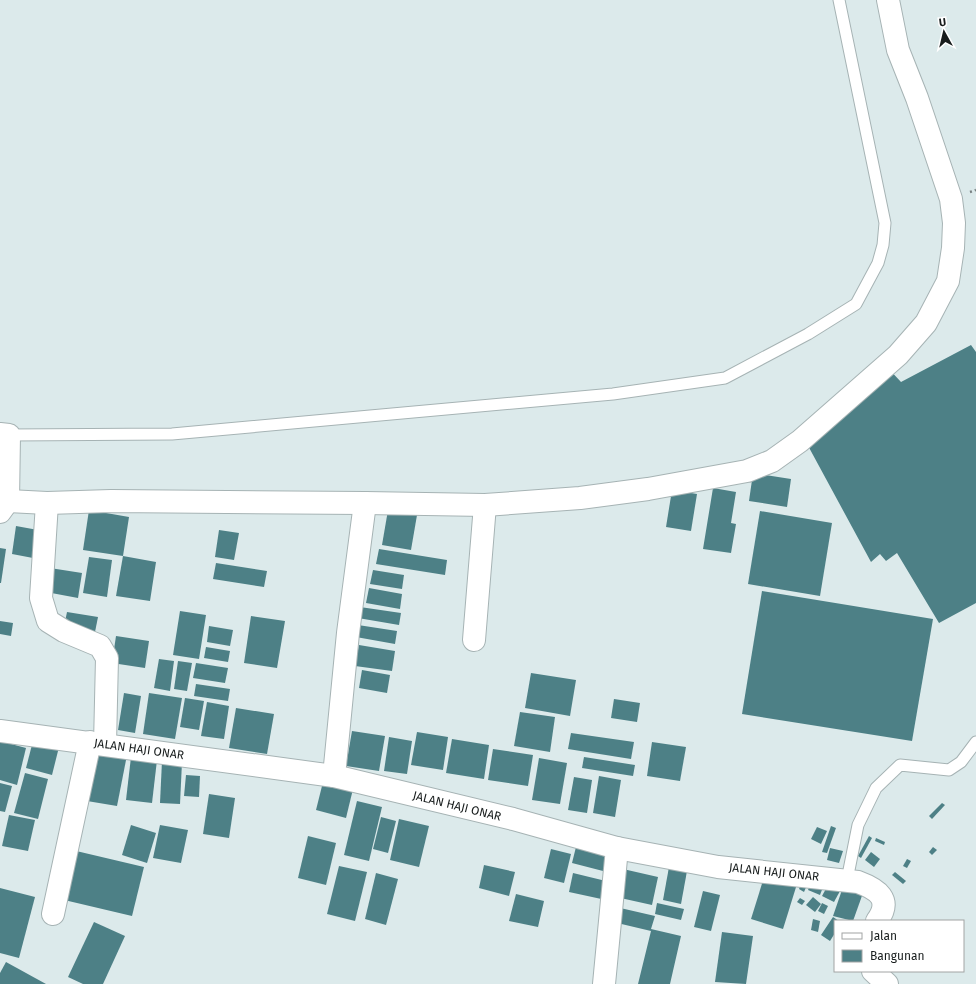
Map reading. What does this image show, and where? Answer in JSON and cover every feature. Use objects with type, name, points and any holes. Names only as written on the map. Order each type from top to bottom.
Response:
[{"type":"street","points":[[5,435],[4,507],[47,503],[111,501],[486,505],[580,498],[648,489],[747,471],[772,461],[800,441],[898,355],[926,323],[948,281],[953,248],[954,223],[950,198],[924,118],[898,50],[888,0]]},
{"type":"street","points":[[47,503],[41,598],[48,621],[64,631],[100,646],[107,658],[97,743],[54,914]]},
{"type":"street","points":[[334,776],[348,633],[365,503]]},
{"type":"street","points":[[474,640],[486,505]]},
{"type":"street","name":"JALAN HAJI ONAR","points":[[0,731],[334,776],[513,819],[617,848],[718,867],[847,880],[875,889],[881,894],[883,905],[876,920]]},
{"type":"street","points":[[604,984],[617,848]]},
{"type":"street","points":[[874,972],[887,984]]},
{"type":"lane","points":[[5,435],[172,434],[613,394],[725,378],[808,334],[856,304],[878,263],[884,237],[885,222],[839,0]]},
{"type":"lane","points":[[847,880],[858,825],[876,788],[900,765],[949,770],[961,762],[976,742]]},
{"type":"building","points":[[971,345],[976,352],[976,603],[939,623],[897,553],[886,561],[880,554],[871,562],[806,442],[887,367],[901,382]]},
{"type":"building","points":[[753,473],[791,479],[787,507],[749,501]]},
{"type":"building","points":[[713,488],[736,492],[731,523],[736,524],[731,553],[703,549]]},
{"type":"building","points":[[672,490],[697,494],[691,531],[666,527]]},
{"type":"building","points":[[89,510],[129,517],[123,556],[83,550]]},
{"type":"building","points":[[388,510],[417,515],[411,550],[382,545]]},
{"type":"building","points":[[760,511],[832,523],[820,596],[748,584]]},
{"type":"building","points":[[16,526],[38,530],[33,558],[12,554]]},
{"type":"building","points":[[219,530],[239,533],[234,560],[215,557]]},
{"type":"building","points":[[0,548],[6,549],[1,583],[0,583]]},
{"type":"building","points":[[379,549],[447,560],[445,575],[376,564]]},
{"type":"building","points":[[123,556],[156,562],[150,601],[116,596]]},
{"type":"building","points":[[89,557],[112,560],[107,597],[83,593]]},
{"type":"building","points":[[216,563],[267,571],[264,587],[213,579]]},
{"type":"building","points":[[50,568],[82,573],[78,598],[46,592]]},
{"type":"building","points":[[373,570],[404,575],[402,589],[370,584]]},
{"type":"building","points":[[369,588],[402,594],[400,609],[366,603]]},
{"type":"building","points":[[762,591],[933,619],[912,741],[742,714]]},
{"type":"building","points":[[360,607],[401,613],[399,625],[358,618]]},
{"type":"building","points":[[180,611],[206,615],[199,659],[173,655]]},
{"type":"building","points":[[67,612],[98,617],[95,632],[64,627]]},
{"type":"building","points":[[251,616],[285,621],[277,668],[244,663]]},
{"type":"building","points":[[0,621],[13,623],[11,636],[0,634]]},
{"type":"building","points":[[358,625],[397,631],[395,644],[356,637]]},
{"type":"building","points":[[209,626],[233,630],[230,646],[207,642]]},
{"type":"building","points":[[116,636],[149,641],[145,668],[112,663]]},
{"type":"building","points":[[359,645],[395,651],[392,671],[355,666]]},
{"type":"building","points":[[206,647],[230,651],[228,662],[204,658]]},
{"type":"building","points":[[159,659],[174,661],[170,691],[154,688]]},
{"type":"building","points":[[178,661],[192,663],[187,691],[174,689]]},
{"type":"building","points":[[196,663],[228,668],[225,683],[193,678]]},
{"type":"building","points":[[362,670],[390,675],[387,693],[359,688]]},
{"type":"building","points":[[531,673],[576,680],[570,716],[525,708]]},
{"type":"building","points":[[196,684],[230,689],[228,701],[194,696]]},
{"type":"building","points":[[124,693],[141,696],[135,733],[118,730]]},
{"type":"building","points":[[149,693],[182,698],[175,739],[143,734]]},
{"type":"building","points":[[185,698],[204,701],[199,730],[180,727]]},
{"type":"building","points":[[614,699],[640,703],[637,722],[611,718]]},
{"type":"building","points":[[207,702],[229,706],[224,739],[201,736]]},
{"type":"building","points":[[236,708],[274,714],[267,754],[229,748]]},
{"type":"building","points":[[520,712],[555,717],[550,752],[514,746]]},
{"type":"building","points":[[352,731],[385,736],[379,771],[346,766]]},
{"type":"building","points":[[417,732],[448,737],[443,770],[411,765]]},
{"type":"building","points":[[571,733],[634,742],[631,759],[568,749]]},
{"type":"building","points":[[34,737],[60,743],[52,775],[26,768]]},
{"type":"building","points":[[389,737],[412,741],[407,774],[384,771]]},
{"type":"building","points":[[452,739],[489,745],[484,779],[446,773]]},
{"type":"building","points":[[0,741],[26,748],[17,785],[0,780]]},
{"type":"building","points":[[652,742],[686,747],[680,781],[647,776]]},
{"type":"building","points":[[91,749],[127,755],[117,806],[81,800]]},
{"type":"building","points":[[493,749],[533,755],[528,786],[488,780]]},
{"type":"building","points":[[131,757],[157,760],[152,803],[126,800]]},
{"type":"building","points":[[584,757],[635,765],[633,776],[582,768]]},
{"type":"building","points":[[539,758],[567,763],[560,804],[532,800]]},
{"type":"building","points":[[162,761],[182,762],[180,804],[160,803]]},
{"type":"building","points":[[25,773],[48,779],[38,819],[14,813]]},
{"type":"building","points":[[186,775],[200,776],[199,797],[184,796]]},
{"type":"building","points":[[599,776],[621,780],[615,817],[593,813]]},
{"type":"building","points":[[574,777],[592,780],[587,813],[568,810]]},
{"type":"building","points":[[323,782],[353,789],[346,818],[316,810]]},
{"type":"building","points":[[0,783],[12,786],[5,812],[0,811]]},
{"type":"building","points":[[209,794],[235,798],[229,838],[203,834]]},
{"type":"building","points":[[357,801],[382,807],[369,861],[344,855]]},
{"type":"building","points":[[942,803],[945,805],[932,819],[929,816]]},
{"type":"building","points":[[9,815],[35,820],[28,851],[2,846]]},
{"type":"building","points":[[381,817],[396,821],[388,853],[373,849]]},
{"type":"building","points":[[399,819],[429,826],[419,867],[390,860]]},
{"type":"building","points":[[131,825],[156,833],[147,863],[122,855]]},
{"type":"building","points":[[160,825],[188,830],[181,863],[153,858]]},
{"type":"building","points":[[831,826],[836,828],[827,853],[822,852]]},
{"type":"building","points":[[817,827],[827,831],[821,844],[811,839]]},
{"type":"building","points":[[308,836],[336,843],[326,885],[298,878]]},
{"type":"building","points":[[869,836],[872,838],[861,858],[858,856]]},
{"type":"building","points":[[876,838],[885,842],[884,845],[875,841]]},
{"type":"building","points":[[577,843],[608,850],[603,871],[572,863]]},
{"type":"building","points":[[933,847],[937,850],[932,855],[929,852]]},
{"type":"building","points":[[830,848],[843,851],[839,863],[827,860]]},
{"type":"building","points":[[551,849],[571,854],[564,883],[544,878]]},
{"type":"building","points":[[72,850],[144,867],[132,916],[60,899]]},
{"type":"building","points":[[871,852],[880,859],[874,867],[865,860]]},
{"type":"building","points":[[907,859],[911,861],[907,868],[903,866]]},
{"type":"building","points":[[484,865],[515,872],[509,896],[479,888]]},
{"type":"building","points":[[339,866],[367,872],[355,921],[327,914]]},
{"type":"building","points":[[669,867],[687,871],[681,904],[663,900]]},
{"type":"building","points":[[623,869],[658,877],[652,905],[616,897]]},
{"type":"building","points":[[895,872],[906,881],[903,884],[892,875]]},
{"type":"building","points":[[376,873],[398,879],[386,925],[365,919]]},
{"type":"building","points":[[573,873],[610,882],[606,900],[569,892]]},
{"type":"building","points":[[765,874],[797,884],[783,929],[751,919]]},
{"type":"building","points":[[814,877],[825,882],[820,895],[808,890]]},
{"type":"building","points":[[803,880],[808,883],[804,892],[799,889]]},
{"type":"building","points":[[828,885],[840,891],[834,902],[822,896]]},
{"type":"building","points":[[843,887],[863,893],[853,920],[833,916]]},
{"type":"building","points":[[0,888],[35,897],[19,958],[0,953]]},
{"type":"building","points":[[703,891],[720,895],[711,931],[694,927]]},
{"type":"building","points":[[516,894],[544,901],[538,927],[509,921]]},
{"type":"building","points":[[813,897],[821,904],[815,912],[806,905]]},
{"type":"building","points":[[800,898],[805,901],[802,905],[797,902]]},
{"type":"building","points":[[657,903],[684,909],[681,920],[655,914]]},
{"type":"building","points":[[822,903],[828,906],[824,914],[818,911]]},
{"type":"building","points":[[616,907],[655,916],[651,929],[681,936],[670,984],[638,984],[651,931],[613,922]]},
{"type":"building","points":[[833,917],[838,920],[834,920],[834,935],[830,941],[821,935]]},
{"type":"building","points":[[813,919],[820,921],[818,932],[811,930]]},
{"type":"building","points":[[94,922],[125,936],[103,984],[83,984],[68,977]]},
{"type":"building","points":[[722,932],[753,936],[746,984],[715,982]]},
{"type":"building","points":[[6,962],[46,984],[0,984],[0,973]]}]
